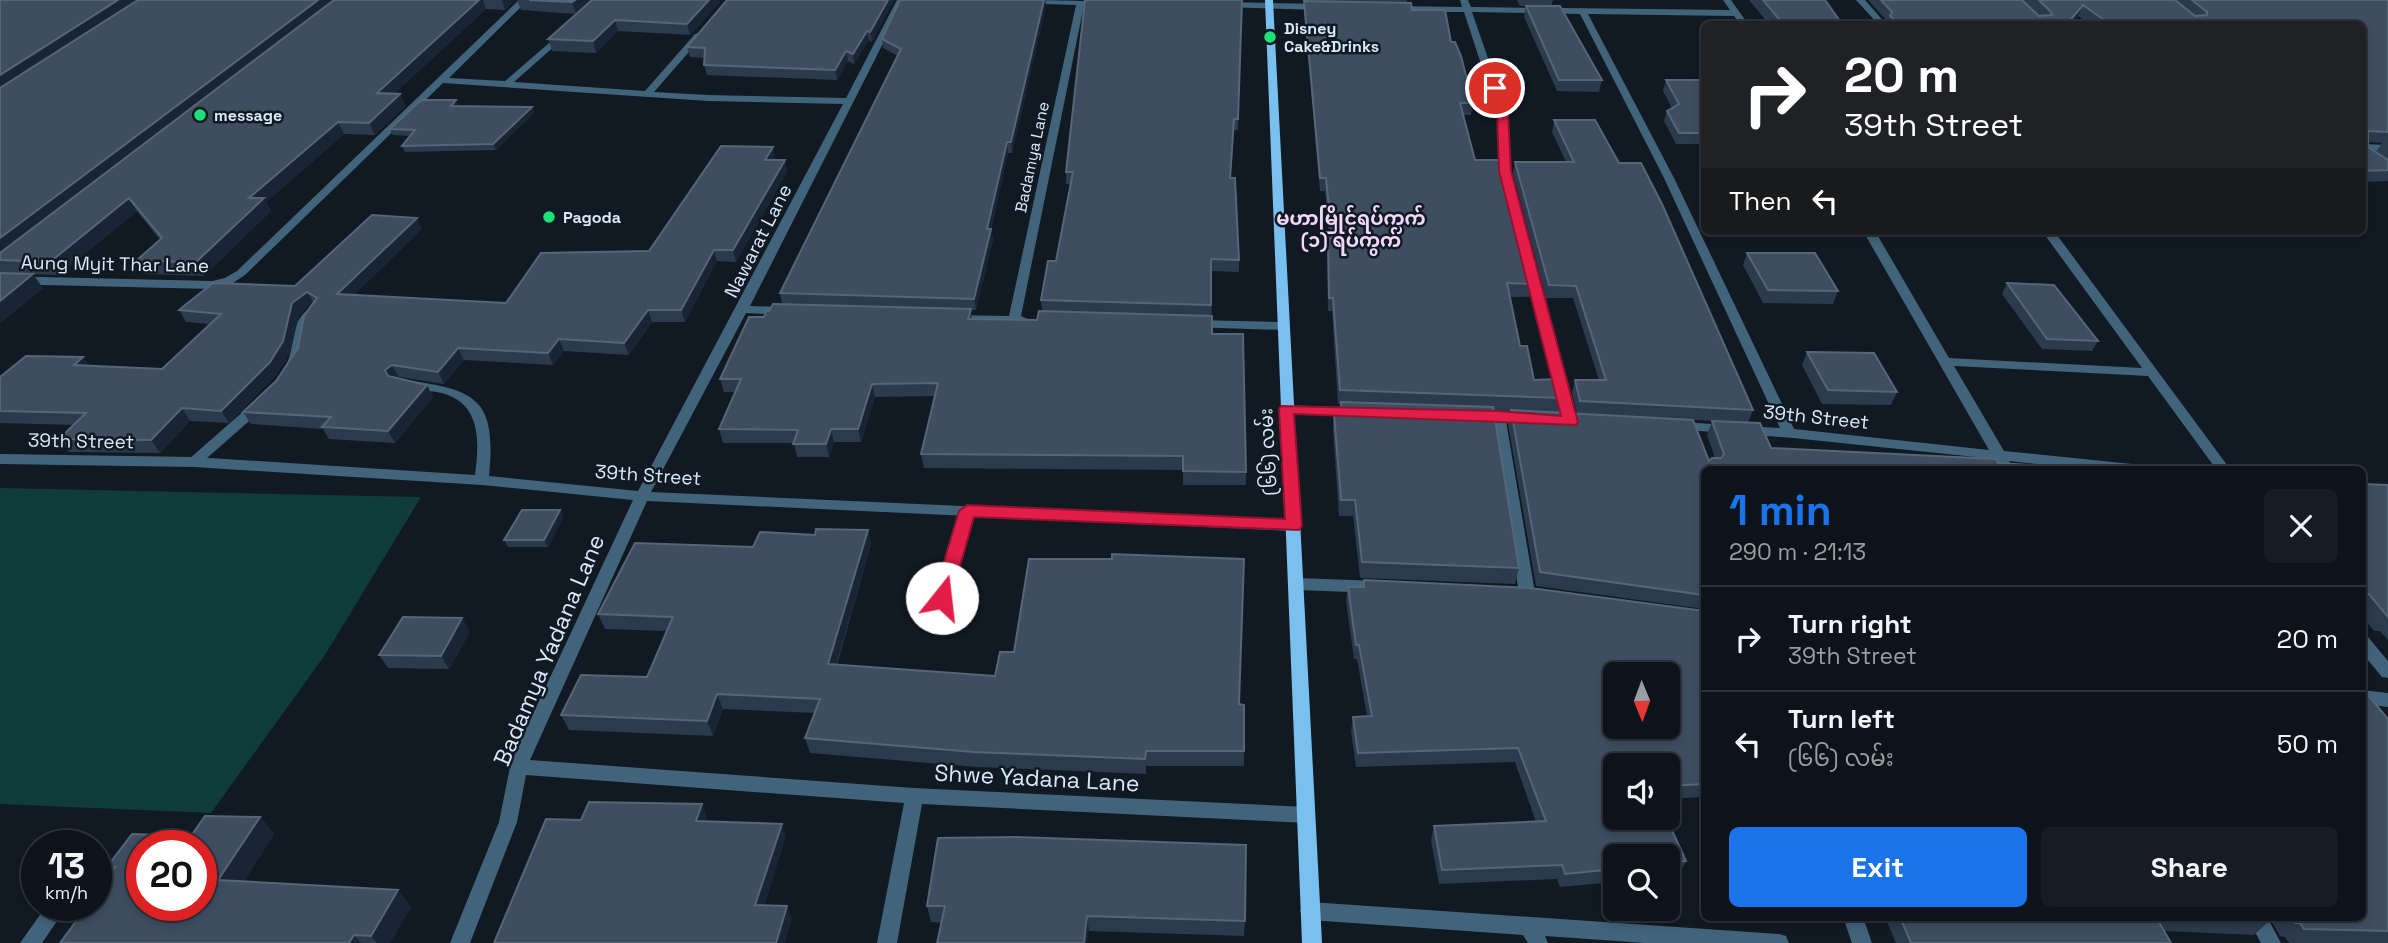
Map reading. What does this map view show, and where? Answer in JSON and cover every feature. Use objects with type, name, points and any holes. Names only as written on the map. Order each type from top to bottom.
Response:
[{"type":"street","points":[[441,80],[524,0]]},
{"type":"street","name":"Nawarat Lane","points":[[642,496],[901,0]]},
{"type":"street","points":[[1011,0],[1114,3]]},
{"type":"street","points":[[1569,0],[1669,178],[1789,432]]},
{"type":"street","points":[[1663,0],[1672,12]]},
{"type":"street","points":[[1727,0],[1742,21]]},
{"type":"street","points":[[1860,0],[1879,21]]},
{"type":"street","name":"Badamya Lane","points":[[1014,320],[1081,1]]},
{"type":"street","points":[[1217,5],[1269,3],[1335,8]]},
{"type":"street","name":"(၆၆) လမ်း","points":[[1269,3],[1312,943]]},
{"type":"street","points":[[1458,415],[1565,421],[1505,171],[1502,113],[1466,5]]},
{"type":"street","points":[[1388,9],[1466,5],[1578,12],[1736,13]]},
{"type":"street","points":[[509,82],[570,27]]},
{"type":"street","points":[[648,93],[703,31]]},
{"type":"street","points":[[441,80],[509,82],[708,98],[849,101]]},
{"type":"street","name":"Aung Myit Thar Lane","points":[[0,280],[212,285],[229,281],[241,273],[441,80]]},
{"type":"street","points":[[2366,152],[2388,148]]},
{"type":"street","points":[[1871,235],[2004,463]]},
{"type":"street","points":[[2051,235],[2221,466]]},
{"type":"street","points":[[742,309],[797,312]]},
{"type":"street","points":[[284,379],[299,355],[298,338],[302,324],[315,310]]},
{"type":"street","points":[[946,317],[1041,320]]},
{"type":"street","points":[[1175,324],[1283,326]]},
{"type":"street","points":[[1945,362],[2151,372]]},
{"type":"street","points":[[400,383],[454,392],[472,404],[481,417],[486,436],[482,480]]},
{"type":"street","points":[[194,462],[271,393]]},
{"type":"street","points":[[1286,409],[1379,412]]},
{"type":"street","points":[[1498,416],[1527,594]]},
{"type":"street","name":"39th Street","points":[[1667,426],[1697,432],[1789,432],[2004,463],[2068,466]]},
{"type":"street","name":"39th Street","points":[[0,459],[194,462],[482,480],[642,496],[1293,526]]},
{"type":"street","name":"Badamya Yadana Lane","points":[[460,943],[508,822],[519,768],[642,496]]},
{"type":"street","points":[[935,620],[967,511]]},
{"type":"street","points":[[1297,584],[1392,588]]},
{"type":"street","points":[[2366,646],[2388,672]]},
{"type":"street","points":[[2366,697],[2388,700]]},
{"type":"street","points":[[519,768],[914,796]]},
{"type":"street","name":"Shwe Yadana Lane","points":[[887,943],[914,796],[1306,815]]},
{"type":"street","points":[[1310,911],[1533,934],[1779,943]]},
{"type":"street","points":[[30,943],[46,921]]},
{"type":"street","points":[[1854,921],[1861,943]]},
{"type":"street","points":[[2259,921],[2271,943]]},
{"type":"shaded area","points":[[0,488],[421,497],[325,655],[211,813],[0,804]]},
{"type":"building","points":[[0,0],[118,0],[0,75]]},
{"type":"building","points":[[138,0],[318,0],[0,238],[0,88]]},
{"type":"building","points":[[334,0],[479,0],[377,93],[400,94],[369,123],[338,122],[249,198],[264,198],[196,262],[136,261],[162,238],[129,198],[50,262],[0,260],[0,253]]},
{"type":"building","points":[[529,0],[575,0],[572,2]]},
{"type":"building","points":[[592,0],[709,0],[687,24],[615,20],[593,41],[548,39]]},
{"type":"building","points":[[727,0],[888,0],[870,32],[867,31],[853,54],[846,51],[835,70],[704,65],[705,48],[687,47]]},
{"type":"building","points":[[900,0],[1044,0],[1011,142],[1007,142],[987,229],[991,229],[974,299],[780,293],[901,49],[882,39]]},
{"type":"building","points":[[1085,0],[1242,0],[1238,119],[1234,119],[1230,178],[1235,178],[1239,260],[1211,259],[1211,305],[1041,300],[1048,261],[1056,261],[1073,172],[1066,172]]},
{"type":"building","points":[[1763,0],[1825,0],[1840,21],[1780,21]]},
{"type":"building","points":[[1881,0],[2022,0],[2039,16],[2052,15],[2039,0],[2175,0],[2195,16],[2207,15],[2207,12],[2192,0],[2388,0],[2388,132],[2368,131],[2368,147],[2388,160],[2388,170],[2366,171],[2366,21],[2106,21],[2083,5],[2070,21],[1896,21],[1890,16],[1892,12]]},
{"type":"building","points":[[1304,1],[1411,3],[1412,10],[1445,10],[1451,42],[1455,42],[1461,56],[1473,103],[1460,103],[1475,160],[1500,160],[1532,284],[1507,283],[1520,346],[1527,346],[1534,380],[1557,379],[1562,398],[1340,390],[1333,298],[1329,298],[1328,238],[1332,239],[1326,178],[1320,178]]},
{"type":"building","points":[[1526,6],[1560,6],[1602,80],[1559,80]]},
{"type":"building","points":[[1666,80],[1701,80],[1701,133],[1679,133],[1667,111],[1679,104]]},
{"type":"building","points":[[421,100],[456,100],[451,106],[532,107],[493,144],[402,146],[415,130],[390,129]]},
{"type":"building","points":[[1554,120],[1595,120],[1619,163],[1641,163],[1662,204],[1753,410],[1580,401],[1575,380],[1606,380],[1576,286],[1549,285],[1515,162],[1574,162]]},
{"type":"building","points":[[721,146],[773,147],[765,160],[785,160],[733,250],[714,250],[681,310],[648,310],[624,343],[559,339],[548,353],[458,348],[438,372],[392,365],[385,370],[388,376],[427,385],[388,431],[322,427],[331,417],[243,412],[276,381],[298,348],[304,316],[317,298],[307,292],[292,303],[283,341],[270,362],[221,411],[182,408],[151,440],[59,439],[86,413],[0,411],[0,377],[26,356],[83,357],[74,365],[162,369],[221,314],[179,310],[213,283],[295,286],[372,215],[417,218],[337,294],[506,303],[541,253],[649,251]]},
{"type":"building","points":[[1747,253],[1815,253],[1838,291],[1768,290]]},
{"type":"building","points":[[0,273],[33,274],[0,301]]},
{"type":"building","points":[[2007,283],[2054,285],[2098,341],[2047,339]]},
{"type":"building","points":[[773,304],[971,309],[968,319],[1037,320],[1039,311],[1212,316],[1212,334],[1243,334],[1246,472],[1183,471],[1183,456],[921,454],[938,383],[872,384],[858,429],[831,429],[826,444],[793,444],[798,430],[719,429],[741,379],[720,379],[749,317],[764,317]]},
{"type":"building","points":[[1807,352],[1874,353],[1897,392],[1828,390]]},
{"type":"building","points":[[1341,402],[1493,407],[1519,568],[1362,562],[1355,500],[1341,500],[1334,414],[1342,415]]},
{"type":"building","points":[[1511,410],[1693,420],[1709,461],[1712,458],[1721,458],[1724,454],[1712,421],[1760,423],[1771,448],[1996,459],[1998,463],[2048,466],[1701,466],[1701,595],[1540,572]]},
{"type":"building","points":[[2366,484],[2388,485],[2388,617],[2369,594],[2366,594]]},
{"type":"building","points":[[522,510],[560,510],[544,540],[504,540]]},
{"type":"building","points":[[816,529],[868,530],[828,664],[995,676],[1000,652],[1014,652],[1029,559],[1112,559],[1112,554],[1244,559],[1239,704],[1244,705],[1244,751],[1146,751],[1145,759],[974,752],[805,738],[820,699],[717,694],[707,721],[561,715],[581,675],[647,677],[673,617],[598,614],[635,543],[753,547],[760,532],[815,535]]},
{"type":"building","points":[[1364,580],[1530,588],[1701,611],[1701,784],[1680,785],[1680,753],[1603,753],[1603,830],[1672,830],[1678,844],[1603,844],[1603,870],[1565,874],[1562,865],[1442,870],[1434,826],[1546,821],[1518,748],[1358,753],[1353,717],[1372,716],[1359,645],[1356,645],[1348,587],[1364,587]]},
{"type":"building","points":[[403,617],[462,618],[441,656],[379,655]]},
{"type":"building","points":[[2366,692],[2388,719],[2388,931],[2304,929],[2300,923],[2294,921],[2366,921]]},
{"type":"building","points":[[589,802],[702,804],[696,821],[782,824],[755,905],[787,906],[776,943],[494,943],[546,819],[581,820]]},
{"type":"building","points":[[205,816],[260,817],[218,880],[398,890],[371,936],[354,935],[349,943],[60,943],[76,921],[112,921],[112,871],[115,867],[112,867],[112,860],[126,842],[126,921],[217,921],[217,830],[195,830]]},
{"type":"building","points":[[1015,837],[1246,845],[1245,921],[1087,916],[1084,943],[937,943],[945,906],[927,906],[938,838]]},
{"type":"building","points":[[1680,848],[1686,861],[1680,862]]},
{"type":"building","points":[[1902,921],[2158,921],[2171,943],[1911,943]]},
{"type":"place","name":"Disney Cake&Drinks","points":[[1270,37]]},
{"type":"place","name":"message","points":[[200,115]]},
{"type":"place","name":"Pagoda","points":[[549,217]]},
{"type":"district","name":"မဟာမြိုင်ရပ်ကွက် (၁) ရပ်ကွက်","points":[[1351,229]]},
{"type":"route","points":[[942,598],[967,511],[1293,526],[1286,409],[1498,416],[1570,422],[1505,171],[1502,113],[1495,88]]}]
